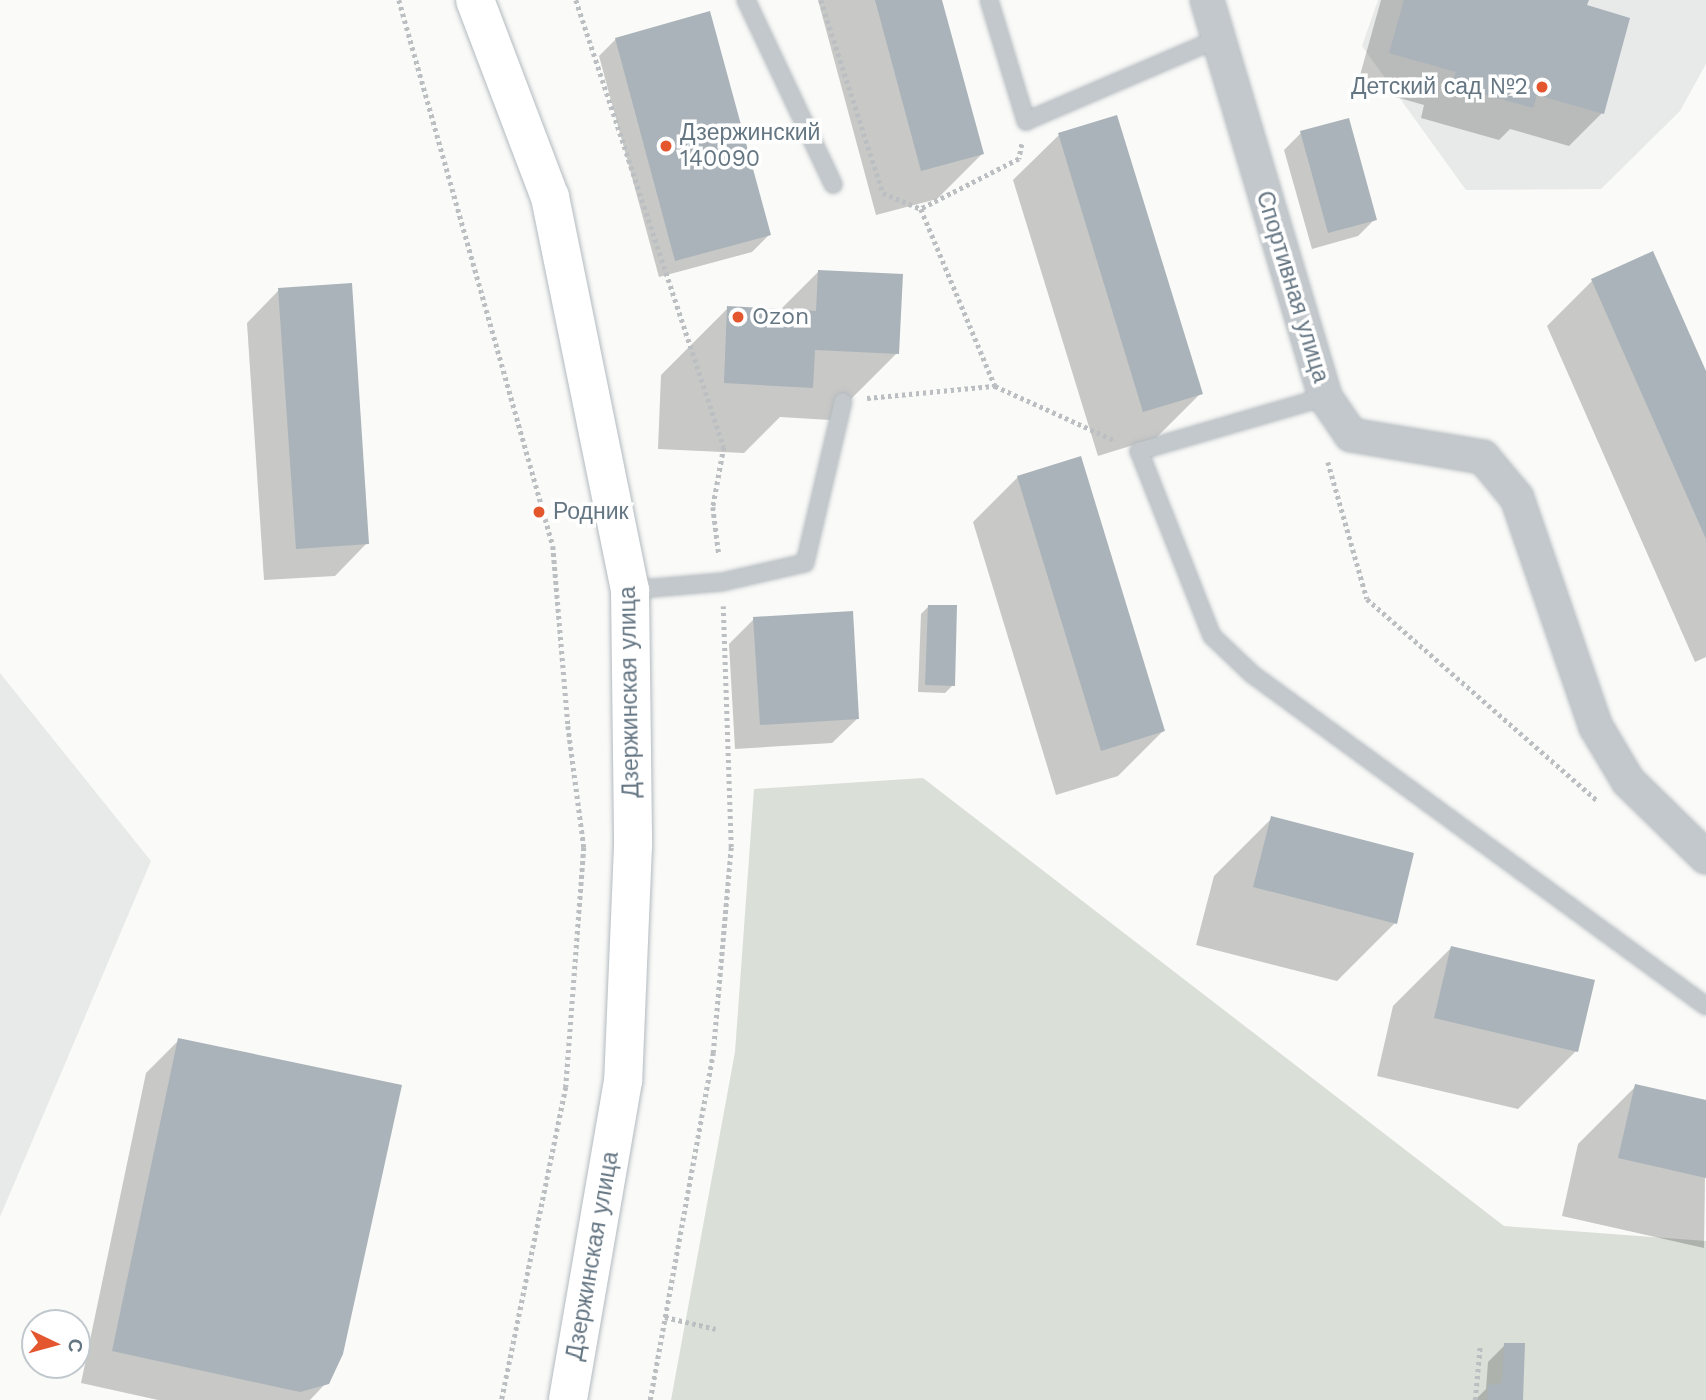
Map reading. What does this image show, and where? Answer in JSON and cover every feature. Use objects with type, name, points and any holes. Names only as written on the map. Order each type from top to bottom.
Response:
[{"type":"main road","name":"Дзержинская улица","points":[[475,0],[550,197],[630,590],[633,846],[623,1081],[568,1400]]},
{"type":"street","name":"Спортивная улица","points":[[1207,0],[1317,398],[1351,435],[1483,457],[1517,498],[1596,727],[1628,781],[1706,856]]},
{"type":"lane","points":[[746,0],[834,184]]},
{"type":"lane","points":[[989,0],[1027,121],[1208,43],[1217,35]]},
{"type":"lane","points":[[1317,398],[1139,451],[1212,636],[1252,674],[1706,1006]]},
{"type":"lane","points":[[630,590],[722,583],[805,563],[843,401]]},
{"type":"path","points":[[399,0],[553,546],[568,726],[584,847],[566,1087],[502,1400]]},
{"type":"path","points":[[576,0],[724,447],[713,507],[722,583],[731,847],[713,1053],[650,1400]]},
{"type":"path","points":[[821,0],[883,193],[921,209],[995,386]]},
{"type":"path","points":[[921,209],[1019,159],[1027,121]]},
{"type":"path","points":[[843,401],[995,386],[1139,451]]},
{"type":"path","points":[[1317,398],[1367,599],[1603,806]]},
{"type":"path","points":[[665,1317],[716,1329]]},
{"type":"path","points":[[1475,1400],[1480,1346]]},
{"type":"shaded area","name":"Детский сад №2","points":[[1378,0],[1706,0],[1706,64],[1680,111],[1601,189],[1466,190],[1362,46]]},
{"type":"shaded area","points":[[0,673],[151,861],[0,1217]]},
{"type":"shaded area","points":[[923,778],[1504,1226],[1706,1241],[1706,1400],[671,1400],[735,1052],[754,789]]},
{"type":"building","points":[[875,0],[942,0],[984,154],[921,171]]},
{"type":"building","points":[[1404,0],[1589,0],[1587,5],[1630,18],[1604,114],[1537,95],[1533,108],[1452,85],[1456,72],[1389,53]]},
{"type":"building","points":[[710,11],[771,235],[675,261],[615,38]]},
{"type":"building","points":[[1117,115],[1203,394],[1143,412],[1058,133]]},
{"type":"building","points":[[1349,118],[1377,220],[1328,233],[1300,131]]},
{"type":"building","points":[[1653,251],[1706,371],[1706,539],[1591,279]]},
{"type":"building","points":[[818,270],[903,274],[899,354],[815,350],[813,388],[724,383],[727,306],[816,311]]},
{"type":"building","points":[[352,283],[369,544],[296,549],[278,288]]},
{"type":"building","points":[[1081,456],[1165,731],[1101,751],[1017,476]]},
{"type":"building","points":[[928,605],[957,605],[955,686],[925,685]]},
{"type":"building","points":[[853,611],[859,719],[760,725],[753,617]]},
{"type":"building","points":[[1271,816],[1414,853],[1397,924],[1253,887]]},
{"type":"building","points":[[1451,946],[1595,980],[1578,1052],[1434,1018]]},
{"type":"building","points":[[178,1038],[402,1085],[343,1354],[329,1384],[300,1392],[112,1351]]},
{"type":"building","points":[[1635,1084],[1706,1100],[1706,1178],[1618,1158]]},
{"type":"building","points":[[1504,1343],[1525,1343],[1523,1400],[1487,1400],[1488,1385],[1502,1383]]},
{"type":"place","name":"Детский сад №2","points":[[1542,87]]},
{"type":"place","name":"Дзержинский 140090","points":[[666,146]]},
{"type":"place","name":"Ozon","points":[[738,317]]},
{"type":"place","name":"Родник","points":[[539,512]]}]
